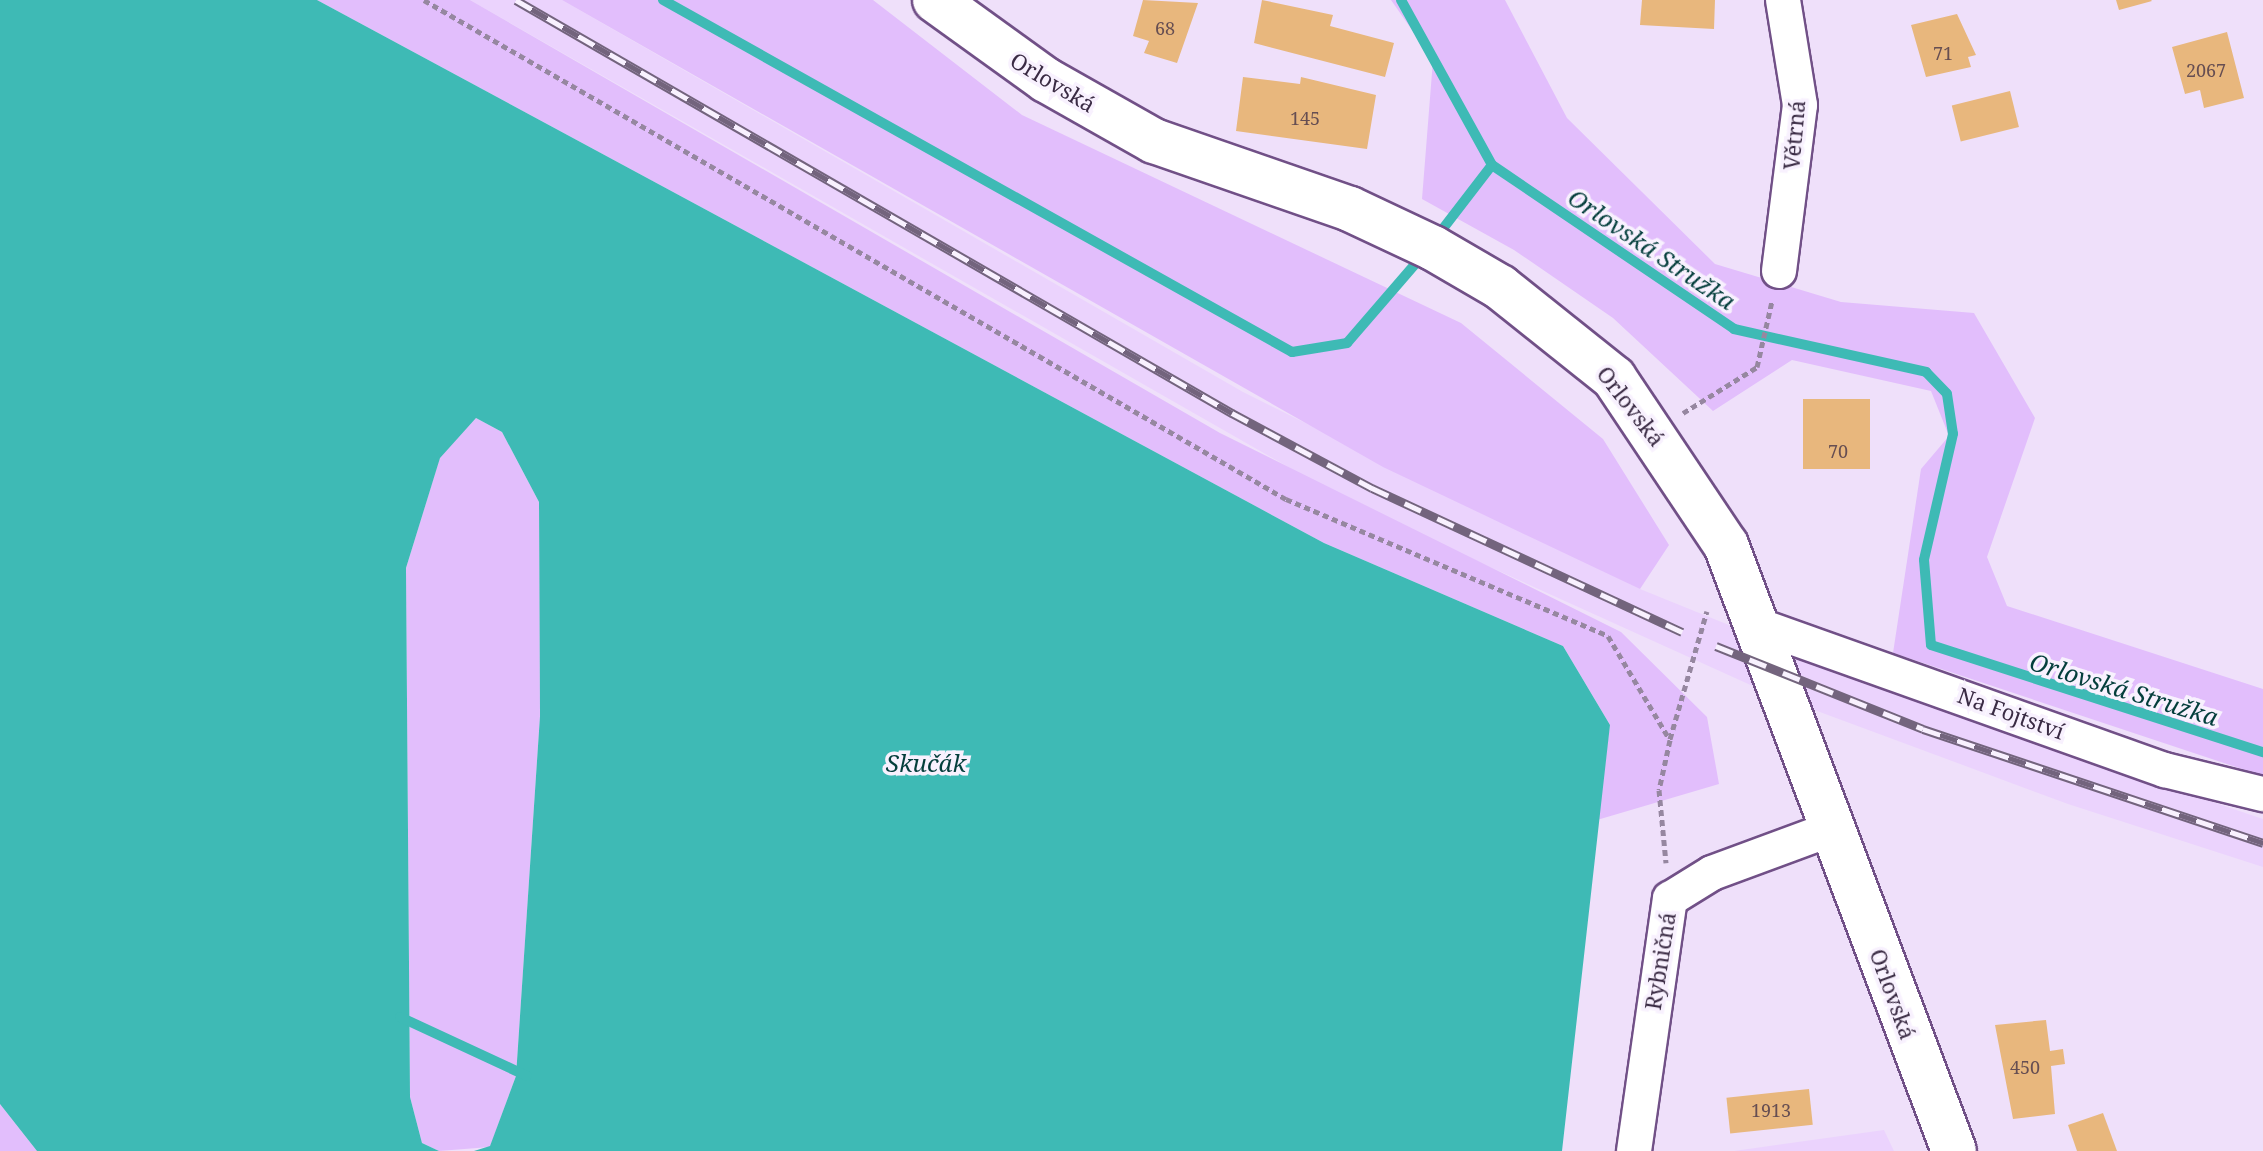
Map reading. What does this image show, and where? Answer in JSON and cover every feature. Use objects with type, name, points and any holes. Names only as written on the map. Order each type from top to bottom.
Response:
[{"type":"main road","name":"Orlovská","points":[[935,0],[1046,80],[1154,141],[1350,209],[1500,287],[1614,378],[1726,545],[1760,626],[1831,829],[1954,1151]]},
{"type":"street","name":"Větrná","points":[[1779,271],[1800,105],[1783,0]]},
{"type":"street","name":"Na Fojtství","points":[[1760,626],[2165,770],[2263,794]]},
{"type":"street","name":"Rybničná","points":[[1634,1151],[1670,899],[1712,873],[1831,829]]},
{"type":"path","points":[[424,0],[1286,499],[1608,636],[1670,740]]},
{"type":"path","points":[[1652,432],[1757,367],[1779,271]]},
{"type":"path","points":[[1670,899],[1659,790],[1670,740],[1709,605]]},
{"type":"shaded area","points":[[317,0],[470,0],[1220,433],[1621,632],[1707,717],[1719,784],[1597,820],[1610,725],[1563,646],[1324,543]]},
{"type":"shaded area","points":[[470,0],[562,0],[1243,392],[1640,589],[1931,707],[2263,819],[2263,867],[2068,804],[1766,692],[1362,509]]},
{"type":"shaded area","points":[[562,0],[873,0],[1022,115],[1461,323],[1603,439],[1669,545],[1640,589],[1383,467]]},
{"type":"shaded area","points":[[1391,0],[1505,0],[1567,118],[1715,264],[1841,302],[1974,313],[2035,418],[1987,557],[2007,606],[2263,689],[2263,776],[1893,653],[1921,469],[1949,436],[1931,391],[1792,360],[1713,411],[1613,318],[1514,250],[1422,199],[1433,60]]},
{"type":"shaded area","points":[[476,418],[502,432],[539,502],[540,716],[516,1076],[490,1147],[439,1151],[422,1143],[410,1097],[406,568],[440,457]]},
{"type":"shaded area","points":[[0,1104],[37,1151],[0,1151]]},
{"type":"shaded area","points":[[1884,1130],[1894,1151],[1734,1151]]},
{"type":"water","name":"Skučák","points":[[0,0],[317,0],[1324,543],[1563,646],[1610,725],[1562,1151],[474,1151],[490,1146],[516,1076],[540,716],[539,502],[502,432],[476,418],[440,458],[406,568],[410,1097],[422,1143],[439,1151],[37,1151],[0,1104]]},
{"type":"building","points":[[1143,0],[1198,3],[1177,63],[1144,53],[1149,41],[1133,36]]},
{"type":"building","points":[[1262,0],[1333,15],[1330,26],[1394,43],[1385,77],[1254,43]]},
{"type":"building","points":[[1642,0],[1715,0],[1714,29],[1640,25]]},
{"type":"building","points":[[2116,0],[2151,0],[2152,1],[2119,10]]},
{"type":"building","points":[[1957,14],[1976,55],[1968,57],[1971,67],[1926,77],[1911,25]]},
{"type":"building","points":[[2227,32],[2244,98],[2204,108],[2200,90],[2185,94],[2172,47]]},
{"type":"building","points":[[1243,77],[1300,84],[1301,77],[1376,95],[1367,149],[1236,131]]},
{"type":"building","points":[[2010,91],[2019,127],[1961,141],[1952,106]]},
{"type":"building","points":[[1803,399],[1870,399],[1870,469],[1803,469]]},
{"type":"building","points":[[2046,1020],[2050,1051],[2063,1049],[2065,1064],[2051,1066],[2055,1114],[2013,1119],[1995,1025]]},
{"type":"building","points":[[1809,1089],[1813,1125],[1730,1133],[1726,1098]]},
{"type":"building","points":[[2103,1113],[2117,1151],[2077,1151],[2068,1125]]},
{"type":"waterway","points":[[663,0],[1292,352],[1347,343],[1423,255]]},
{"type":"waterway","name":"Orlovská Stružka","points":[[1401,0],[1492,165],[1734,329],[1926,372],[1947,394],[1953,434],[1924,560],[1931,645],[2263,752]]},
{"type":"waterway","points":[[1435,239],[1492,165]]},
{"type":"waterway","points":[[400,1017],[527,1076]]},
{"type":"railway","points":[[516,0],[1232,413],[1372,488],[1682,632]]},
{"type":"railway","points":[[1716,646],[1923,729],[2263,843]]}]
